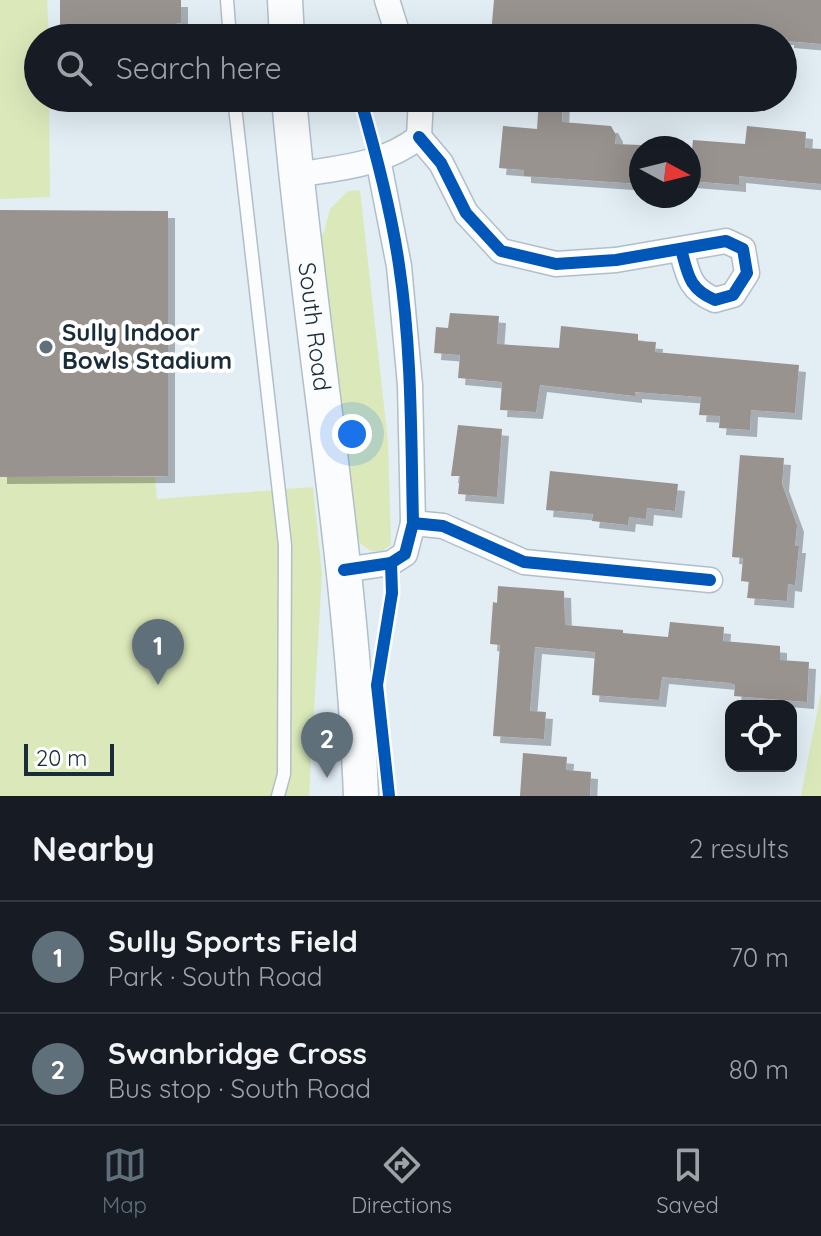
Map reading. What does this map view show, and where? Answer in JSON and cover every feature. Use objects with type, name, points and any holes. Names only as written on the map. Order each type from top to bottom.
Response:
[{"type":"main road","points":[[285,0],[286,24]]},
{"type":"main road","name":"South Road","points":[[290,112],[295,175],[344,570],[361,796]]},
{"type":"street","points":[[387,0],[395,24]]},
{"type":"street","points":[[420,112],[419,137],[441,163],[466,213],[501,251],[556,264],[616,260],[681,249]]},
{"type":"street","points":[[295,175],[378,159],[401,151],[419,137]]},
{"type":"street","points":[[344,570],[391,563],[398,559],[405,554],[413,523],[410,385],[399,266],[378,159]]},
{"type":"street","points":[[413,523],[443,526],[524,562],[710,580]]},
{"type":"lane","points":[[227,0],[229,24]]},
{"type":"lane","points":[[236,112],[285,545],[284,774],[278,796]]},
{"type":"green space","points":[[0,0],[47,0],[48,24],[24,24],[24,112],[49,112],[50,197],[0,199]]},
{"type":"green space","points":[[360,190],[388,442],[391,545],[382,551],[371,551],[358,542],[321,235],[330,209],[348,191]]},
{"type":"green space","points":[[0,477],[155,477],[157,499],[313,487],[322,574],[309,796],[0,796]]},
{"type":"green space","points":[[821,692],[821,796],[801,796]]},
{"type":"building","points":[[60,0],[181,0],[181,23],[60,24]]},
{"type":"building","points":[[494,0],[821,0],[821,44],[797,42],[797,24],[492,24]]},
{"type":"building","points":[[538,112],[562,112],[562,122],[611,126],[616,135],[615,144],[629,145],[629,183],[524,176],[524,170],[499,168],[503,126],[537,129]]},
{"type":"building","points":[[747,126],[806,132],[805,148],[821,149],[821,184],[739,176],[739,185],[701,182],[701,141],[745,144]]},
{"type":"building","points":[[0,210],[168,211],[168,476],[0,477]]},
{"type":"building","points":[[450,313],[499,316],[497,344],[559,348],[561,326],[638,334],[638,341],[656,342],[655,352],[799,365],[795,413],[751,410],[750,430],[719,428],[720,416],[699,415],[701,397],[635,392],[635,396],[540,385],[536,412],[500,410],[502,382],[458,378],[460,355],[434,353],[436,327],[448,328]]},
{"type":"building","points":[[458,425],[502,429],[497,497],[458,494],[460,476],[451,476]]},
{"type":"building","points":[[740,455],[784,458],[782,484],[797,525],[795,546],[799,546],[795,585],[788,584],[787,601],[747,598],[749,582],[741,581],[743,558],[732,557]]},
{"type":"building","points":[[550,471],[678,484],[675,511],[647,508],[646,519],[629,517],[628,525],[592,521],[593,514],[546,510]]},
{"type":"building","points":[[498,586],[564,591],[565,625],[668,637],[670,622],[724,627],[723,641],[780,646],[780,660],[809,662],[807,702],[734,696],[735,685],[730,683],[662,677],[659,700],[592,695],[595,652],[535,647],[530,711],[546,712],[544,739],[493,736],[500,645],[490,644],[493,602],[497,603]]},
{"type":"building","points":[[523,753],[567,757],[566,770],[591,772],[590,796],[520,796]]},
{"type":"cycle path","points":[[364,112],[396,244],[403,297],[410,394],[413,523]]},
{"type":"cycle path","points":[[419,137],[441,163],[466,213],[501,251],[556,264],[616,260],[726,241],[743,249],[747,273],[733,295],[715,300],[695,286],[681,249]]},
{"type":"cycle path","points":[[344,570],[391,563],[405,554],[413,523],[443,526],[524,562],[710,580]]},
{"type":"cycle path","points":[[389,796],[377,685],[392,593],[391,563]]},
{"type":"place","name":"Sully Indoor Bowls Stadium","points":[[46,347]]},
{"type":"place","name":"Sully Sports Field","points":[[158,685]]},
{"type":"place","name":"Swanbridge Cross","points":[[327,778]]}]
